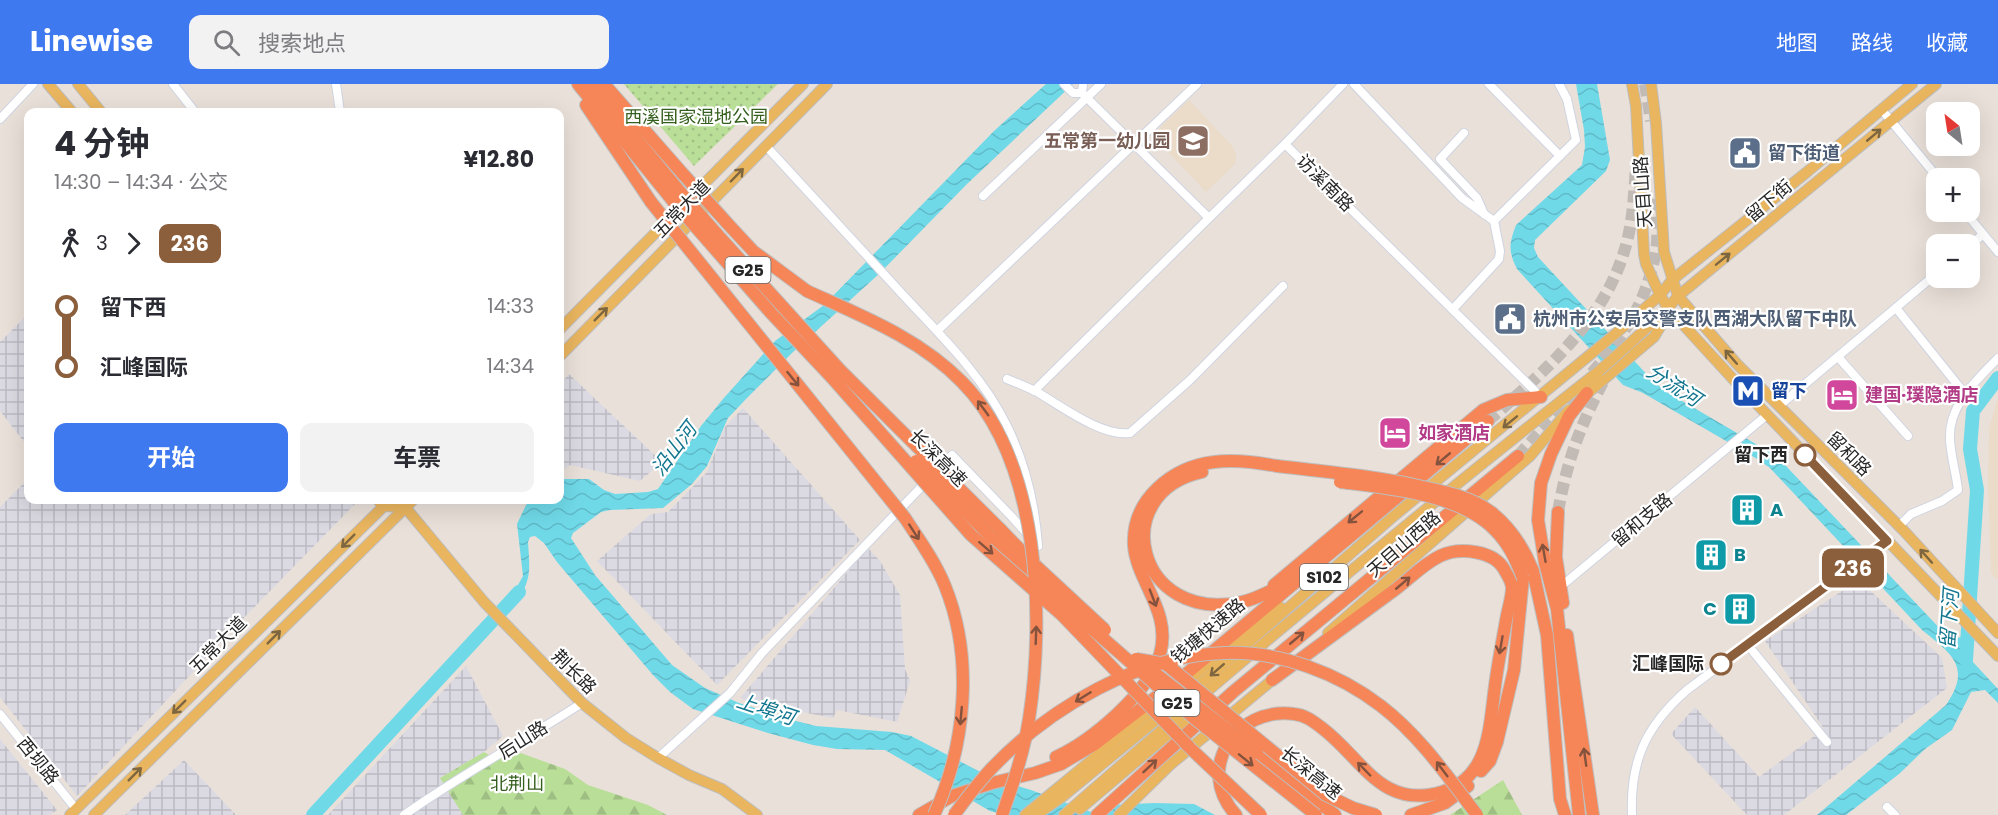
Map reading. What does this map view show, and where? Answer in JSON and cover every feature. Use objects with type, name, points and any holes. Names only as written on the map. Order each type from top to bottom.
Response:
[{"type":"highway","points":[[572,84],[651,202],[905,518],[929,555],[945,586],[957,629],[964,681],[960,729],[951,767],[934,815]]},
{"type":"highway","name":"长深高速","points":[[578,84],[776,310],[837,375],[996,533],[1042,585],[1194,718],[1316,815]]},
{"type":"highway","name":"长深高速","points":[[591,84],[677,197]]},
{"type":"highway","points":[[604,84],[753,251],[807,291],[894,331],[934,357],[963,383],[985,410],[1005,444],[1028,524],[1037,600],[1034,674],[1029,720],[1020,760],[1002,815]]},
{"type":"highway","points":[[837,375],[971,535],[1062,615],[1094,651],[1190,748],[1261,815]]},
{"type":"highway","points":[[1579,812],[1557,609],[1545,563],[1538,520],[1541,483],[1551,454],[1569,416],[1587,393]]},
{"type":"highway","points":[[1242,602],[1287,575],[1484,411],[1508,400],[1541,397]]},
{"type":"highway","name":"钱塘快速路","points":[[919,815],[952,796],[1061,764],[1095,744],[1186,674],[1488,421]]},
{"type":"highway","points":[[1097,815],[1233,692],[1518,456]]},
{"type":"highway","points":[[1009,779],[1061,755],[1120,713],[1152,673],[1161,654],[1162,632],[1156,603],[1134,547],[1135,530],[1149,497],[1165,481],[1181,470],[1194,466],[1231,461],[1277,470]]},
{"type":"highway","points":[[1332,552],[1269,592],[1242,602],[1218,605],[1196,602],[1174,594],[1159,580],[1147,560],[1143,540],[1145,522],[1162,493],[1174,484],[1194,474],[1225,469],[1277,470],[1386,479],[1460,496],[1477,503],[1501,521],[1525,552],[1528,574],[1548,635],[1560,799],[1565,815]]},
{"type":"highway","points":[[1558,512],[1556,557],[1593,815]]},
{"type":"highway","name":"长深高速","points":[[996,533],[1037,567],[1136,659],[1335,815]]},
{"type":"highway","points":[[1236,815],[1225,799],[1219,777],[1225,747],[1234,734],[1246,724],[1259,717],[1278,713],[1295,714],[1309,719],[1328,733],[1376,781],[1396,791],[1417,796],[1435,794],[1456,787],[1468,778],[1481,760],[1487,741],[1497,668],[1512,587],[1504,567],[1488,555],[1466,551],[1442,555],[1420,568],[1391,593],[1272,680]]},
{"type":"highway","points":[[1411,815],[1438,807],[1457,795],[1473,782],[1490,761],[1497,742],[1514,670],[1528,574]]},
{"type":"highway","points":[[954,815],[992,768],[1017,744],[1087,695],[1116,679],[1140,670],[1175,660],[1226,652],[1266,656],[1300,664],[1357,690],[1382,707],[1429,752],[1477,815]]},
{"type":"highway","points":[[1136,659],[1166,664],[1326,795],[1353,808],[1376,815]]},
{"type":"main road","points":[[48,84],[69,108]]},
{"type":"main road","points":[[78,84],[98,108]]},
{"type":"main road","name":"五常大道","points":[[564,325],[803,84]]},
{"type":"main road","name":"五常大道","points":[[564,352],[827,84]]},
{"type":"main road","name":"天目山路","points":[[1632,84],[1636,106],[1644,254],[1660,295]]},
{"type":"main road","name":"天目山路","points":[[1651,84],[1665,252],[1678,296]]},
{"type":"main road","name":"留下街","points":[[1660,295],[1672,280],[1912,84]]},
{"type":"main road","name":"留下街","points":[[1678,296],[1936,84]]},
{"type":"main road","name":"留和路","points":[[1660,295],[1668,308],[1767,416],[1998,656]]},
{"type":"main road","name":"天目山西路","points":[[1036,815],[1058,795],[1211,675],[1395,515],[1541,397],[1660,295]]},
{"type":"main road","name":"留和路","points":[[1678,296],[1737,364],[1899,526],[1998,633]]},
{"type":"main road","name":"天目山西路","points":[[1070,815],[1168,724],[1453,486],[1603,374],[1630,350],[1678,296]]},
{"type":"main road","name":"天目山西路","points":[[1119,815],[1170,765],[1272,680],[1530,456],[1603,374]]},
{"type":"main road","name":"五常大道","points":[[73,812],[381,504]]},
{"type":"main road","name":"五常大道","points":[[94,815],[405,504]]},
{"type":"main road","name":"荆长路","points":[[409,504],[484,602],[582,704],[626,738],[689,775],[722,789],[757,815]]},
{"type":"main road","name":"天目山西路","points":[[1025,815],[1058,795]]},
{"type":"main road","name":"天目山西路","points":[[1064,815],[1081,805]]},
{"type":"street","points":[[0,119],[33,84]]},
{"type":"street","points":[[173,84],[192,108]]},
{"type":"street","points":[[336,84],[339,108]]},
{"type":"street","points":[[1064,84],[1081,92],[1209,218]]},
{"type":"street","points":[[983,196],[1081,92],[1101,84]]},
{"type":"street","points":[[937,331],[1197,84]]},
{"type":"street","points":[[1285,144],[1343,84]]},
{"type":"street","points":[[1354,84],[1462,198],[1494,221],[1500,251],[1499,259],[1453,309]]},
{"type":"street","points":[[1489,84],[1560,156]]},
{"type":"street","points":[[1494,221],[1576,140],[1567,99],[1559,84]]},
{"type":"street","points":[[1882,110],[1930,168]]},
{"type":"street","points":[[1464,134],[1440,159],[1477,198],[1485,214]]},
{"type":"street","name":"访溪南路","points":[[1034,391],[1285,144],[1541,397]]},
{"type":"street","points":[[658,758],[730,693],[762,653],[952,455],[1038,546],[1035,512],[1020,459],[1006,423],[967,366],[937,331],[766,146]]},
{"type":"street","points":[[1973,222],[1998,252]]},
{"type":"street","points":[[1980,237],[1983,234]]},
{"type":"street","points":[[1779,406],[1926,282]]},
{"type":"street","points":[[1007,379],[1034,391],[1091,423],[1120,435],[1130,433],[1190,380],[1283,286]]},
{"type":"street","points":[[1896,308],[1965,394]]},
{"type":"street","points":[[1838,357],[1908,436]]},
{"type":"street","points":[[1899,526],[1911,514],[1942,501],[1958,490],[1950,438],[1956,406],[1998,358]]},
{"type":"street","name":"留和支路","points":[[1565,583],[1767,416]]},
{"type":"street","points":[[1632,815],[1631,791],[1642,749],[1652,728],[1666,709],[1747,644],[1855,567],[1887,541]]},
{"type":"street","points":[[1747,644],[1827,742]]},
{"type":"street","name":"后山路","points":[[404,815],[439,790],[582,704]]},
{"type":"street","name":"西坝路","points":[[0,714],[73,812]]},
{"type":"street","points":[[1887,807],[1895,815]]},
{"type":"shaded area","name":"五常第一幼儿园","points":[[1189,100],[1233,147],[1236,155],[1236,163],[1206,192],[1152,135]]},
{"type":"shaded area","points":[[24,318],[24,442],[0,411],[0,342]]},
{"type":"shaded area","points":[[569,374],[662,462],[640,481],[570,465],[564,470],[564,380]]},
{"type":"shaded area","points":[[1998,398],[1998,580],[1991,573],[1988,485],[1989,428]]},
{"type":"shaded area","points":[[743,408],[860,540],[717,685],[597,561],[651,514],[668,512],[707,472],[725,427]]},
{"type":"shaded area","points":[[24,483],[24,504],[355,504],[237,625],[77,796],[0,697],[0,507]]},
{"type":"shaded area","points":[[868,548],[880,561],[900,595],[905,669],[910,681],[897,722],[837,710],[833,718],[740,698]]},
{"type":"shaded area","points":[[1859,580],[1942,658],[1947,688],[1784,815],[1747,815],[1671,734],[1695,707],[1759,777],[1824,729],[1765,641]]},
{"type":"shaded area","points":[[466,666],[503,736],[484,752],[440,778],[463,815],[328,815]]},
{"type":"shaded area","points":[[0,739],[57,810],[50,815],[0,815]]},
{"type":"shaded area","points":[[184,760],[236,815],[125,815]]},
{"type":"green space","name":"西溪国家湿地公园","points":[[624,84],[778,84],[694,166]]},
{"type":"green space","name":"北荆山","points":[[515,751],[565,769],[588,785],[648,805],[667,815],[463,815],[440,778],[484,752],[498,760]]},
{"type":"green space","points":[[1503,780],[1522,815],[1450,815]]},
{"type":"water","points":[[1046,84],[1073,84],[967,184],[880,273],[793,352],[747,398],[728,418],[707,466],[692,484],[663,508],[601,512],[573,533],[571,538],[595,575],[672,665],[705,688],[739,703],[816,726],[892,732],[911,736],[994,779],[1091,812],[1113,805],[1154,803],[1194,804],[1215,815],[1005,815],[990,811],[885,750],[837,749],[813,745],[693,709],[670,692],[653,675],[557,562],[544,543],[535,536],[530,537],[528,542],[529,569],[523,591],[512,608],[504,600],[523,576],[517,524],[527,504],[564,504],[564,479],[589,479],[604,490],[615,494],[648,492],[658,489],[701,426],[775,341],[824,305],[994,131]]},
{"type":"water","points":[[1576,84],[1597,84],[1610,160],[1606,171],[1535,240],[1534,248],[1538,257],[1652,380],[1665,391],[1773,454],[1786,466],[1947,636],[1953,639],[1961,637],[1971,647],[1972,661],[1998,689],[1998,703],[1985,690],[1971,692],[1952,730],[1925,749],[1899,774],[1846,815],[1817,815],[1946,705],[1954,692],[1957,681],[1958,671],[1955,662],[1950,654],[1922,630],[1770,468],[1643,393],[1623,385],[1517,269],[1511,247],[1516,225],[1582,165],[1585,147],[1584,130]]},
{"type":"waterway","name":"留下河","points":[[1966,660],[1977,490],[1970,449],[1973,411],[1998,378]]},
{"type":"waterway","name":"沿山河","points":[[313,815],[519,592]]},
{"type":"tunnel","points":[[1645,84],[1651,121]]},
{"type":"tunnel","points":[[1488,421],[1568,346],[1601,302],[1614,278],[1627,241],[1633,209],[1636,166]]},
{"type":"tunnel","points":[[1592,373],[1624,331],[1647,286],[1657,244],[1656,198]]},
{"type":"tunnel","points":[[1558,512],[1576,443],[1605,378]]},
{"type":"tunnel","points":[[1518,456],[1579,389]]},
{"type":"bus line","name":"236","points":[[1721,664],[1855,567],[1887,541],[1805,455]]},
{"type":"place","name":"五常第一幼儿园","points":[[1193,141]]},
{"type":"place","name":"留下街道","points":[[1745,153]]},
{"type":"place","name":"杭州市公安局交警支队西湖大队留下中队","points":[[1510,319]]},
{"type":"place","name":"留下","points":[[1748,391]]},
{"type":"place","name":"建国·璞隐酒店","points":[[1842,395]]},
{"type":"place","name":"如家酒店","points":[[1395,433]]},
{"type":"place","name":"留下西","points":[[1805,455]]},
{"type":"place","name":"A","points":[[1747,510]]},
{"type":"place","name":"B","points":[[1711,555]]},
{"type":"place","name":"C","points":[[1740,609]]},
{"type":"place","name":"汇峰国际","points":[[1721,664]]},
{"type":"water label","name":"分流河","points":[[1674,385]]},
{"type":"water label","name":"上埠河","points":[[766,709]]}]
